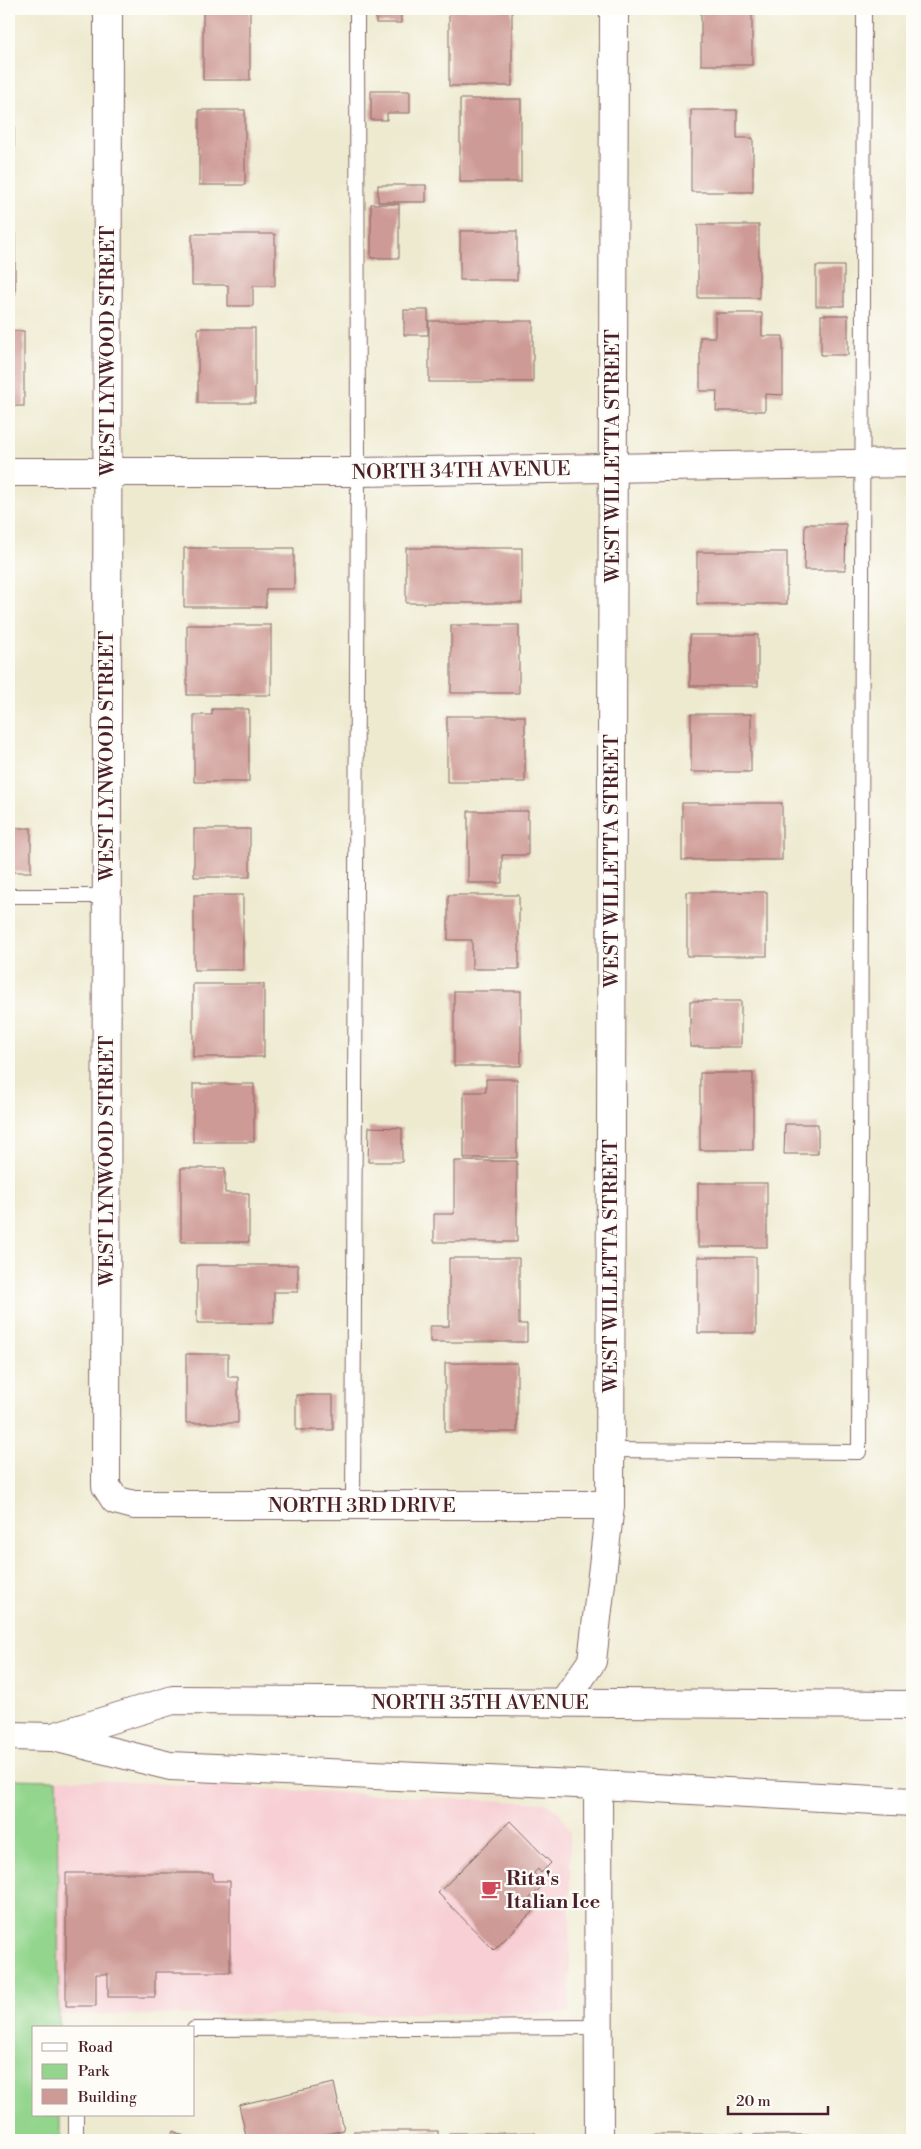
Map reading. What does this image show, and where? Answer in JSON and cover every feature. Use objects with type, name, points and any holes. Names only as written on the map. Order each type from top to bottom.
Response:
[{"type":"street","name":"WEST LYNWOOD STREET","points":[[108,9],[106,1486],[115,1500]]},
{"type":"street","name":"WEST WILLETTA STREET","points":[[563,1703],[592,1661],[610,1505],[614,9]]},
{"type":"street","name":"NORTH 34TH AVENUE","points":[[9,472],[358,472],[912,462]]},
{"type":"street","name":"NORTH 3RD DRIVE","points":[[115,1500],[134,1506],[353,1504],[610,1505]]},
{"type":"street","name":"NORTH 35TH AVENUE","points":[[53,1737],[173,1700],[912,1705]]},
{"type":"street","name":"NORTH 35TH AVENUE","points":[[9,1736],[53,1737],[170,1766],[598,1785],[912,1802]]},
{"type":"street","points":[[598,1785],[599,2140]]},
{"type":"lane","points":[[353,1504],[358,472],[357,9]]},
{"type":"lane","points":[[609,1450],[859,1452],[864,9]]},
{"type":"lane","points":[[9,896],[106,896]]},
{"type":"lane","points":[[195,2029],[598,2027]]},
{"type":"lane","points":[[76,2116],[76,2140]]},
{"type":"shaded area","points":[[70,1779],[546,1803],[560,1813],[570,1831],[570,2013],[55,2015],[57,1780]]},
{"type":"green space","points":[[9,1779],[57,1780],[59,2026],[32,2026],[32,2116],[60,2116],[60,2140],[9,2140]]},
{"type":"building","points":[[203,9],[250,9],[250,80],[203,80]]},
{"type":"building","points":[[376,9],[401,9],[401,23],[376,23]]},
{"type":"building","points":[[449,9],[512,9],[512,86],[449,86]]},
{"type":"building","points":[[701,9],[752,9],[752,65],[701,65]]},
{"type":"building","points":[[9,10],[13,10],[13,67],[9,67]]},
{"type":"building","points":[[371,91],[410,91],[410,113],[387,113],[387,120],[371,120]]},
{"type":"building","points":[[460,99],[521,99],[521,182],[460,182]]},
{"type":"building","points":[[199,110],[245,110],[245,185],[199,185]]},
{"type":"building","points":[[691,110],[737,110],[737,138],[753,138],[753,192],[691,192]]},
{"type":"building","points":[[9,119],[14,119],[14,181],[9,181]]},
{"type":"building","points":[[378,185],[426,185],[426,202],[378,202]]},
{"type":"building","points":[[371,204],[399,204],[399,258],[371,258]]},
{"type":"building","points":[[698,225],[759,225],[759,298],[698,298]]},
{"type":"building","points":[[460,231],[517,231],[517,280],[460,280]]},
{"type":"building","points":[[9,234],[15,234],[15,294],[9,294]]},
{"type":"building","points":[[192,234],[275,234],[275,286],[253,286],[253,306],[228,306],[228,285],[192,285]]},
{"type":"building","points":[[816,266],[844,266],[844,306],[816,306]]},
{"type":"building","points":[[404,310],[428,310],[428,335],[404,335]]},
{"type":"building","points":[[715,313],[762,313],[762,336],[783,336],[783,395],[765,394],[765,411],[716,411],[717,391],[700,391],[700,337],[715,337]]},
{"type":"building","points":[[821,315],[848,315],[848,355],[821,355]]},
{"type":"building","points":[[429,321],[533,321],[533,382],[429,382]]},
{"type":"building","points":[[198,328],[255,328],[255,403],[198,403]]},
{"type":"building","points":[[9,331],[24,331],[24,406],[9,406]]},
{"type":"building","points":[[805,524],[846,524],[845,570],[804,570]]},
{"type":"building","points":[[184,548],[294,548],[294,589],[266,589],[266,607],[184,607]]},
{"type":"building","points":[[406,548],[522,548],[522,603],[406,603]]},
{"type":"building","points":[[697,552],[787,552],[787,604],[697,604]]},
{"type":"building","points":[[187,625],[271,625],[271,695],[187,695]]},
{"type":"building","points":[[451,625],[519,625],[519,693],[451,693]]},
{"type":"building","points":[[690,635],[758,635],[758,686],[690,686]]},
{"type":"building","points":[[212,709],[249,709],[249,782],[194,782],[194,715],[212,715]]},
{"type":"building","points":[[691,714],[751,714],[751,772],[691,772]]},
{"type":"building","points":[[447,716],[525,716],[525,782],[447,782]]},
{"type":"building","points":[[682,803],[782,803],[782,860],[682,860]]},
{"type":"building","points":[[468,811],[528,811],[528,855],[502,855],[502,883],[468,883]]},
{"type":"building","points":[[9,828],[31,828],[31,872],[9,872]]},
{"type":"building","points":[[194,829],[250,829],[250,877],[194,877]]},
{"type":"building","points":[[687,892],[767,892],[767,956],[687,956]]},
{"type":"building","points":[[194,895],[243,895],[243,970],[194,970]]},
{"type":"building","points":[[448,895],[519,895],[519,969],[472,969],[472,940],[448,940]]},
{"type":"building","points":[[193,984],[264,984],[264,1057],[193,1057]]},
{"type":"building","points":[[454,991],[521,991],[521,1066],[454,1066]]},
{"type":"building","points":[[690,1001],[741,1001],[741,1047],[690,1047]]},
{"type":"building","points":[[700,1073],[753,1073],[753,1150],[700,1150]]},
{"type":"building","points":[[486,1079],[517,1079],[517,1158],[464,1158],[464,1092],[486,1092]]},
{"type":"building","points":[[193,1084],[254,1084],[254,1142],[193,1142]]},
{"type":"building","points":[[785,1124],[818,1124],[818,1154],[784,1154]]},
{"type":"building","points":[[369,1127],[402,1128],[402,1162],[368,1162]]},
{"type":"building","points":[[454,1161],[517,1161],[517,1242],[434,1242],[434,1214],[454,1214]]},
{"type":"building","points":[[181,1168],[225,1168],[225,1193],[249,1193],[249,1242],[181,1242]]},
{"type":"building","points":[[698,1183],[767,1183],[767,1247],[698,1247]]},
{"type":"building","points":[[698,1257],[756,1257],[756,1333],[698,1333]]},
{"type":"building","points":[[449,1258],[519,1258],[519,1324],[527,1324],[527,1342],[430,1342],[430,1326],[449,1326]]},
{"type":"building","points":[[197,1265],[298,1265],[298,1292],[274,1292],[274,1323],[197,1323]]},
{"type":"building","points":[[186,1354],[228,1354],[228,1377],[238,1377],[238,1423],[186,1423]]},
{"type":"building","points":[[445,1363],[517,1363],[517,1432],[445,1432]]},
{"type":"building","points":[[296,1395],[333,1395],[333,1430],[296,1430]]},
{"type":"building","name":"Rita's Italian Ice","points":[[510,1821],[551,1863],[541,1873],[538,1869],[534,1873],[544,1884],[528,1900],[536,1908],[494,1950],[438,1893]]},
{"type":"building","points":[[66,1873],[213,1873],[213,1881],[230,1881],[230,1972],[155,1972],[155,1997],[108,1997],[108,1974],[96,1974],[96,2006],[66,2006]]},
{"type":"building","points":[[334,2083],[344,2130],[299,2140],[247,2140],[239,2105]]},
{"type":"building","points":[[173,2131],[193,2140],[169,2140]]},
{"type":"building","points":[[354,2131],[438,2131],[438,2140],[354,2140]]},
{"type":"building","points":[[449,2133],[535,2133],[535,2140],[449,2140]]},
{"type":"building","points":[[652,2134],[743,2134],[743,2140],[652,2140]]},
{"type":"building","points":[[754,2135],[843,2135],[843,2140],[754,2140]]},
{"type":"place","name":"Rita's Italian Ice","points":[[491,1889]]}]
